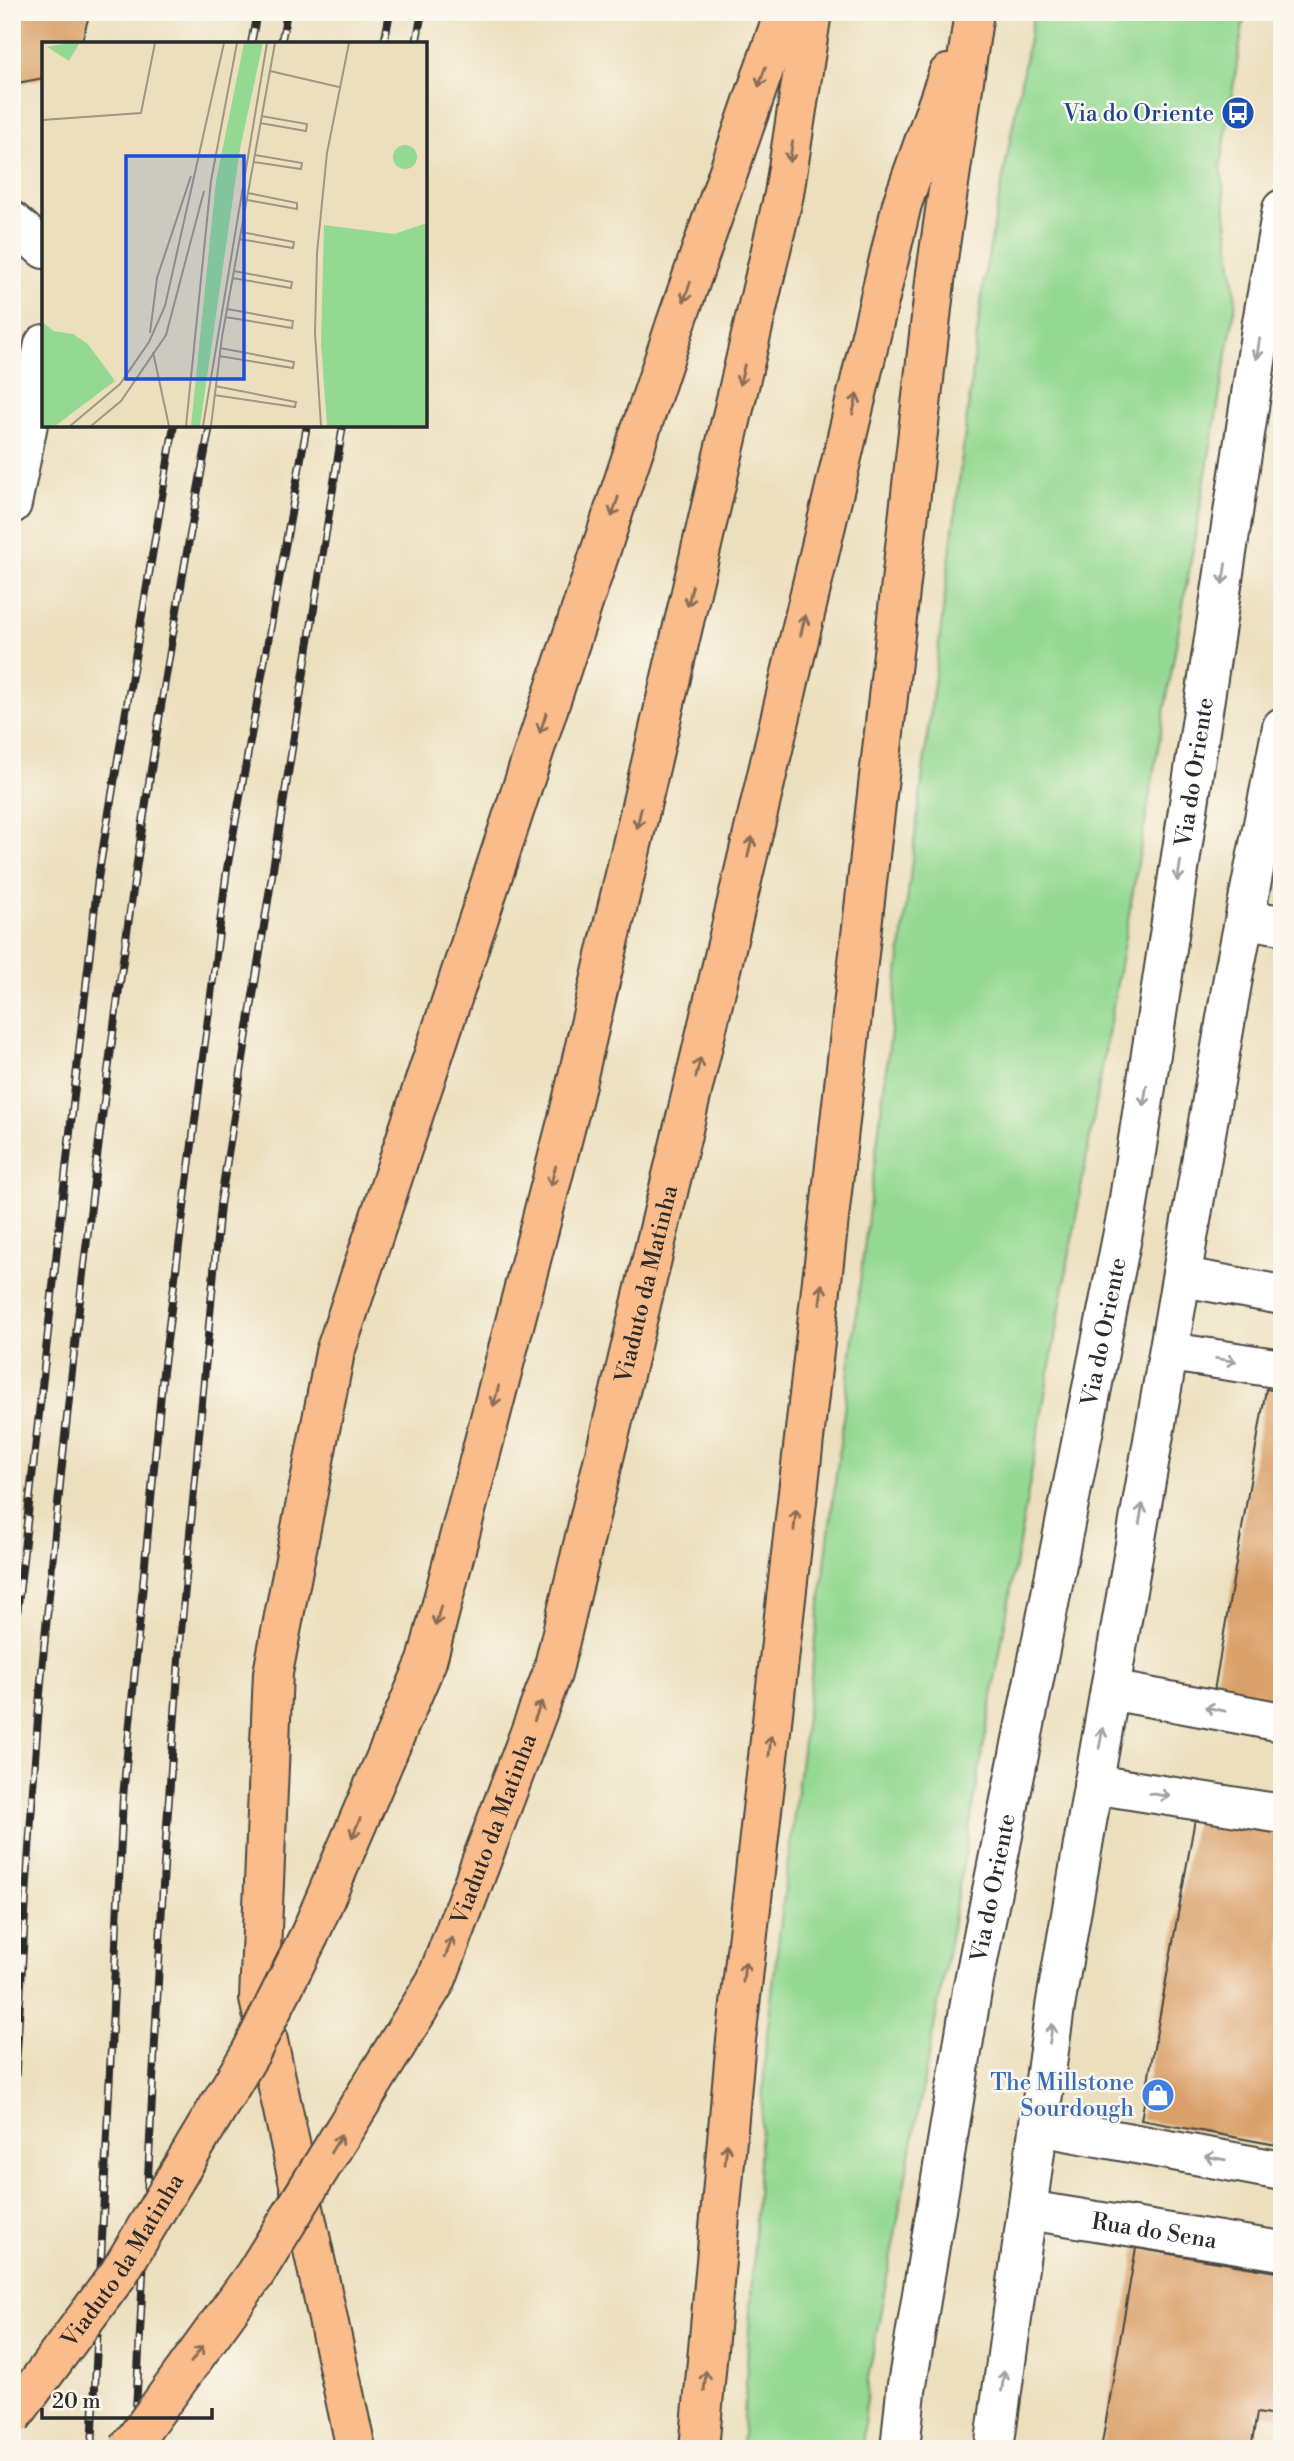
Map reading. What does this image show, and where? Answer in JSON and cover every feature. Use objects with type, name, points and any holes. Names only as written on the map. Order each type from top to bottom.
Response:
[{"type":"highway","points":[[356,2449],[259,1999],[273,1673],[335,1352],[676,323],[784,12]]},
{"type":"highway","name":"Viaduto da Matinha","points":[[12,2417],[119,2273],[251,2052],[310,1934],[427,1661],[570,1110],[785,194],[812,12]]},
{"type":"highway","points":[[699,2449],[736,2040],[936,273],[972,12]]},
{"type":"highway","name":"Viaduto da Matinha","points":[[128,2449],[255,2274],[436,1981],[552,1674],[902,204],[972,12]]},
{"type":"street","name":"Via do Oriente","points":[[900,2449],[906,2391],[972,1991],[1127,1212],[1282,209]]},
{"type":"street","points":[[12,222],[42,247]]},
{"type":"street","points":[[12,504],[42,354]]},
{"type":"street","points":[[994,2449],[1055,2007],[1245,919],[1271,839],[1282,727]]},
{"type":"street","points":[[1245,919],[1282,925]]},
{"type":"street","points":[[1183,1277],[1282,1295]]},
{"type":"street","points":[[1170,1352],[1282,1369]]},
{"type":"street","points":[[1110,1690],[1282,1722]]},
{"type":"street","points":[[1093,1784],[1282,1814]]},
{"type":"street","points":[[1039,2126],[1282,2171]]},
{"type":"street","name":"Rua do Sena","points":[[1028,2210],[1282,2251]]},
{"type":"green space","points":[[1034,12],[1245,12],[1221,165],[1236,302],[942,1984],[868,2379],[862,2449],[742,2449],[766,2041],[984,279]]},
{"type":"building","points":[[12,12],[90,12],[82,42],[42,42],[42,78],[12,84]]},
{"type":"building","points":[[1266,1389],[1282,1392],[1282,1703],[1214,1691]]},
{"type":"building","points":[[1195,1819],[1282,1834],[1282,2146],[1141,2120]]},
{"type":"building","points":[[1136,2248],[1282,2273],[1282,2417],[1257,2413],[1251,2449],[1101,2449]]},
{"type":"railway","points":[[251,42],[257,12]]},
{"type":"railway","points":[[281,42],[287,12]]},
{"type":"railway","points":[[384,42],[390,12]]},
{"type":"railway","points":[[416,42],[422,12]]},
{"type":"railway","points":[[12,1659],[98,878],[174,427]]},
{"type":"railway","points":[[12,2130],[39,1708],[75,1341],[134,881],[157,729],[210,427]]},
{"type":"railway","points":[[92,2449],[123,1797],[163,1372],[227,869],[307,427]]},
{"type":"railway","points":[[134,2449],[164,1866],[181,1632],[220,1205],[343,427]]},
{"type":"place","name":"Via do Oriente","points":[[1238,113]]},
{"type":"place","name":"The Millstone Sourdough","points":[[1158,2095]]}]
